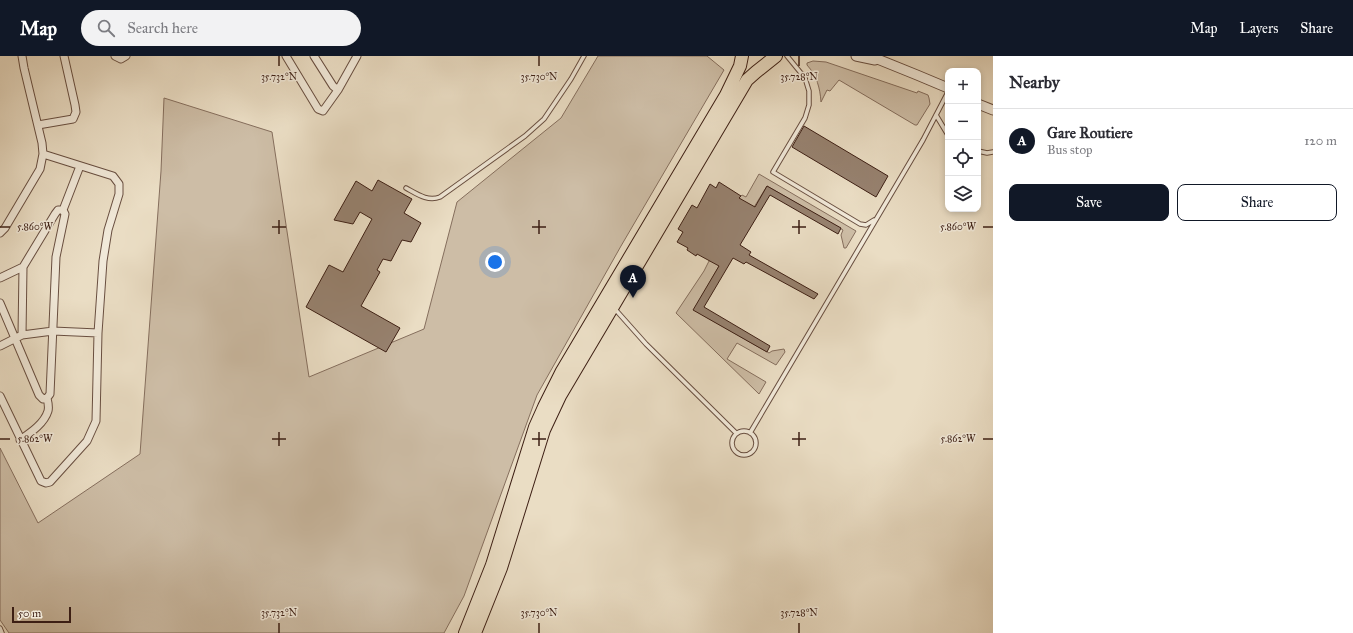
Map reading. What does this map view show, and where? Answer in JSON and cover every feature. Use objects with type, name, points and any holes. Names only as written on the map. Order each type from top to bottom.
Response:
[{"type":"main road","points":[[465,633],[492,565],[535,427],[544,407],[562,371],[726,95],[740,66],[742,56]]},
{"type":"main road","points":[[475,633],[501,568],[544,430],[552,410],[612,306],[747,80],[776,56]]},
{"type":"street","points":[[0,233],[5,228],[40,169],[43,154],[38,124],[22,56]]},
{"type":"street","points":[[38,124],[73,119],[76,112],[76,105],[64,56]]},
{"type":"street","points":[[115,56],[122,59],[126,56]]},
{"type":"street","points":[[286,56],[318,109],[323,110],[326,109],[338,90],[357,56]]},
{"type":"street","points":[[314,56],[332,86],[338,90]]},
{"type":"street","points":[[856,56],[878,60]]},
{"type":"street","points":[[870,56],[945,87]]},
{"type":"street","points":[[981,105],[993,110]]},
{"type":"street","points":[[0,396],[41,481],[46,483],[50,482],[87,441],[96,421],[98,333],[103,261],[108,230],[119,194],[119,184],[113,176],[43,154]]},
{"type":"street","points":[[20,440],[31,432],[45,418],[48,410],[47,398],[50,394],[56,257],[65,214],[63,210],[80,166]]},
{"type":"street","points":[[19,336],[23,268],[55,214],[58,210],[63,210]]},
{"type":"street","points":[[0,278],[23,268]]},
{"type":"street","points":[[0,303],[19,336],[40,395],[43,398],[47,398]]},
{"type":"street","points":[[0,346],[19,336],[53,331],[98,333]]},
{"type":"lane","points":[[406,188],[427,198],[431,199],[440,197],[525,136],[544,119],[553,108],[584,56]]},
{"type":"lane","points":[[787,56],[804,78],[809,91],[809,105],[805,118],[773,172],[860,224],[869,224],[876,218]]},
{"type":"lane","points":[[750,433],[923,140],[945,98]]},
{"type":"lane","points":[[936,115],[945,130]]},
{"type":"lane","points":[[981,152],[993,152]]},
{"type":"lane","points":[[612,306],[646,344],[736,433]]},
{"type":"lane","points":[[742,431],[750,433],[755,439],[755,447],[750,453],[738,453],[733,447],[732,440],[736,433],[742,431]]},
{"type":"lane","points":[[0,628],[2,633]]},
{"type":"shaded area","points":[[598,56],[707,56],[724,70],[621,246],[537,395],[464,596],[444,633],[9,633],[0,620],[0,448],[38,523],[140,454],[161,171],[164,98],[272,132],[309,377],[424,329],[457,202],[561,118]]},
{"type":"shaded area","points":[[813,61],[826,62],[917,93],[918,91],[928,95],[930,104],[917,125],[915,125],[839,80],[830,91],[827,90],[821,102],[817,82],[807,65],[807,63]]},
{"type":"shaded area","points":[[759,174],[856,231],[846,248],[844,248],[841,235],[843,230],[767,186],[751,212],[739,198],[742,195],[746,197]]},
{"type":"shaded area","points":[[723,259],[694,310],[769,353],[784,349],[785,352],[776,365],[737,343],[727,359],[766,382],[759,394],[676,313],[709,261]]},
{"type":"building","points":[[804,126],[888,176],[876,197],[792,147]]},
{"type":"building","points":[[378,180],[412,199],[404,213],[421,223],[411,242],[402,240],[391,261],[383,259],[377,270],[380,272],[361,306],[400,328],[386,352],[306,307],[329,265],[343,272],[372,219],[360,212],[353,224],[334,220],[356,181],[372,191]]},
{"type":"building","points":[[719,182],[741,196],[739,198],[755,207],[767,186],[841,228],[838,234],[770,195],[740,245],[751,252],[749,255],[818,294],[814,299],[746,262],[744,264],[733,258],[704,307],[770,346],[767,352],[693,310],[719,266],[697,254],[696,256],[687,250],[688,248],[677,242],[683,232],[678,229],[692,205],[697,208],[710,184],[716,188]]},
{"type":"place","name":"Gare Routiere","points":[[633,298]]}]
